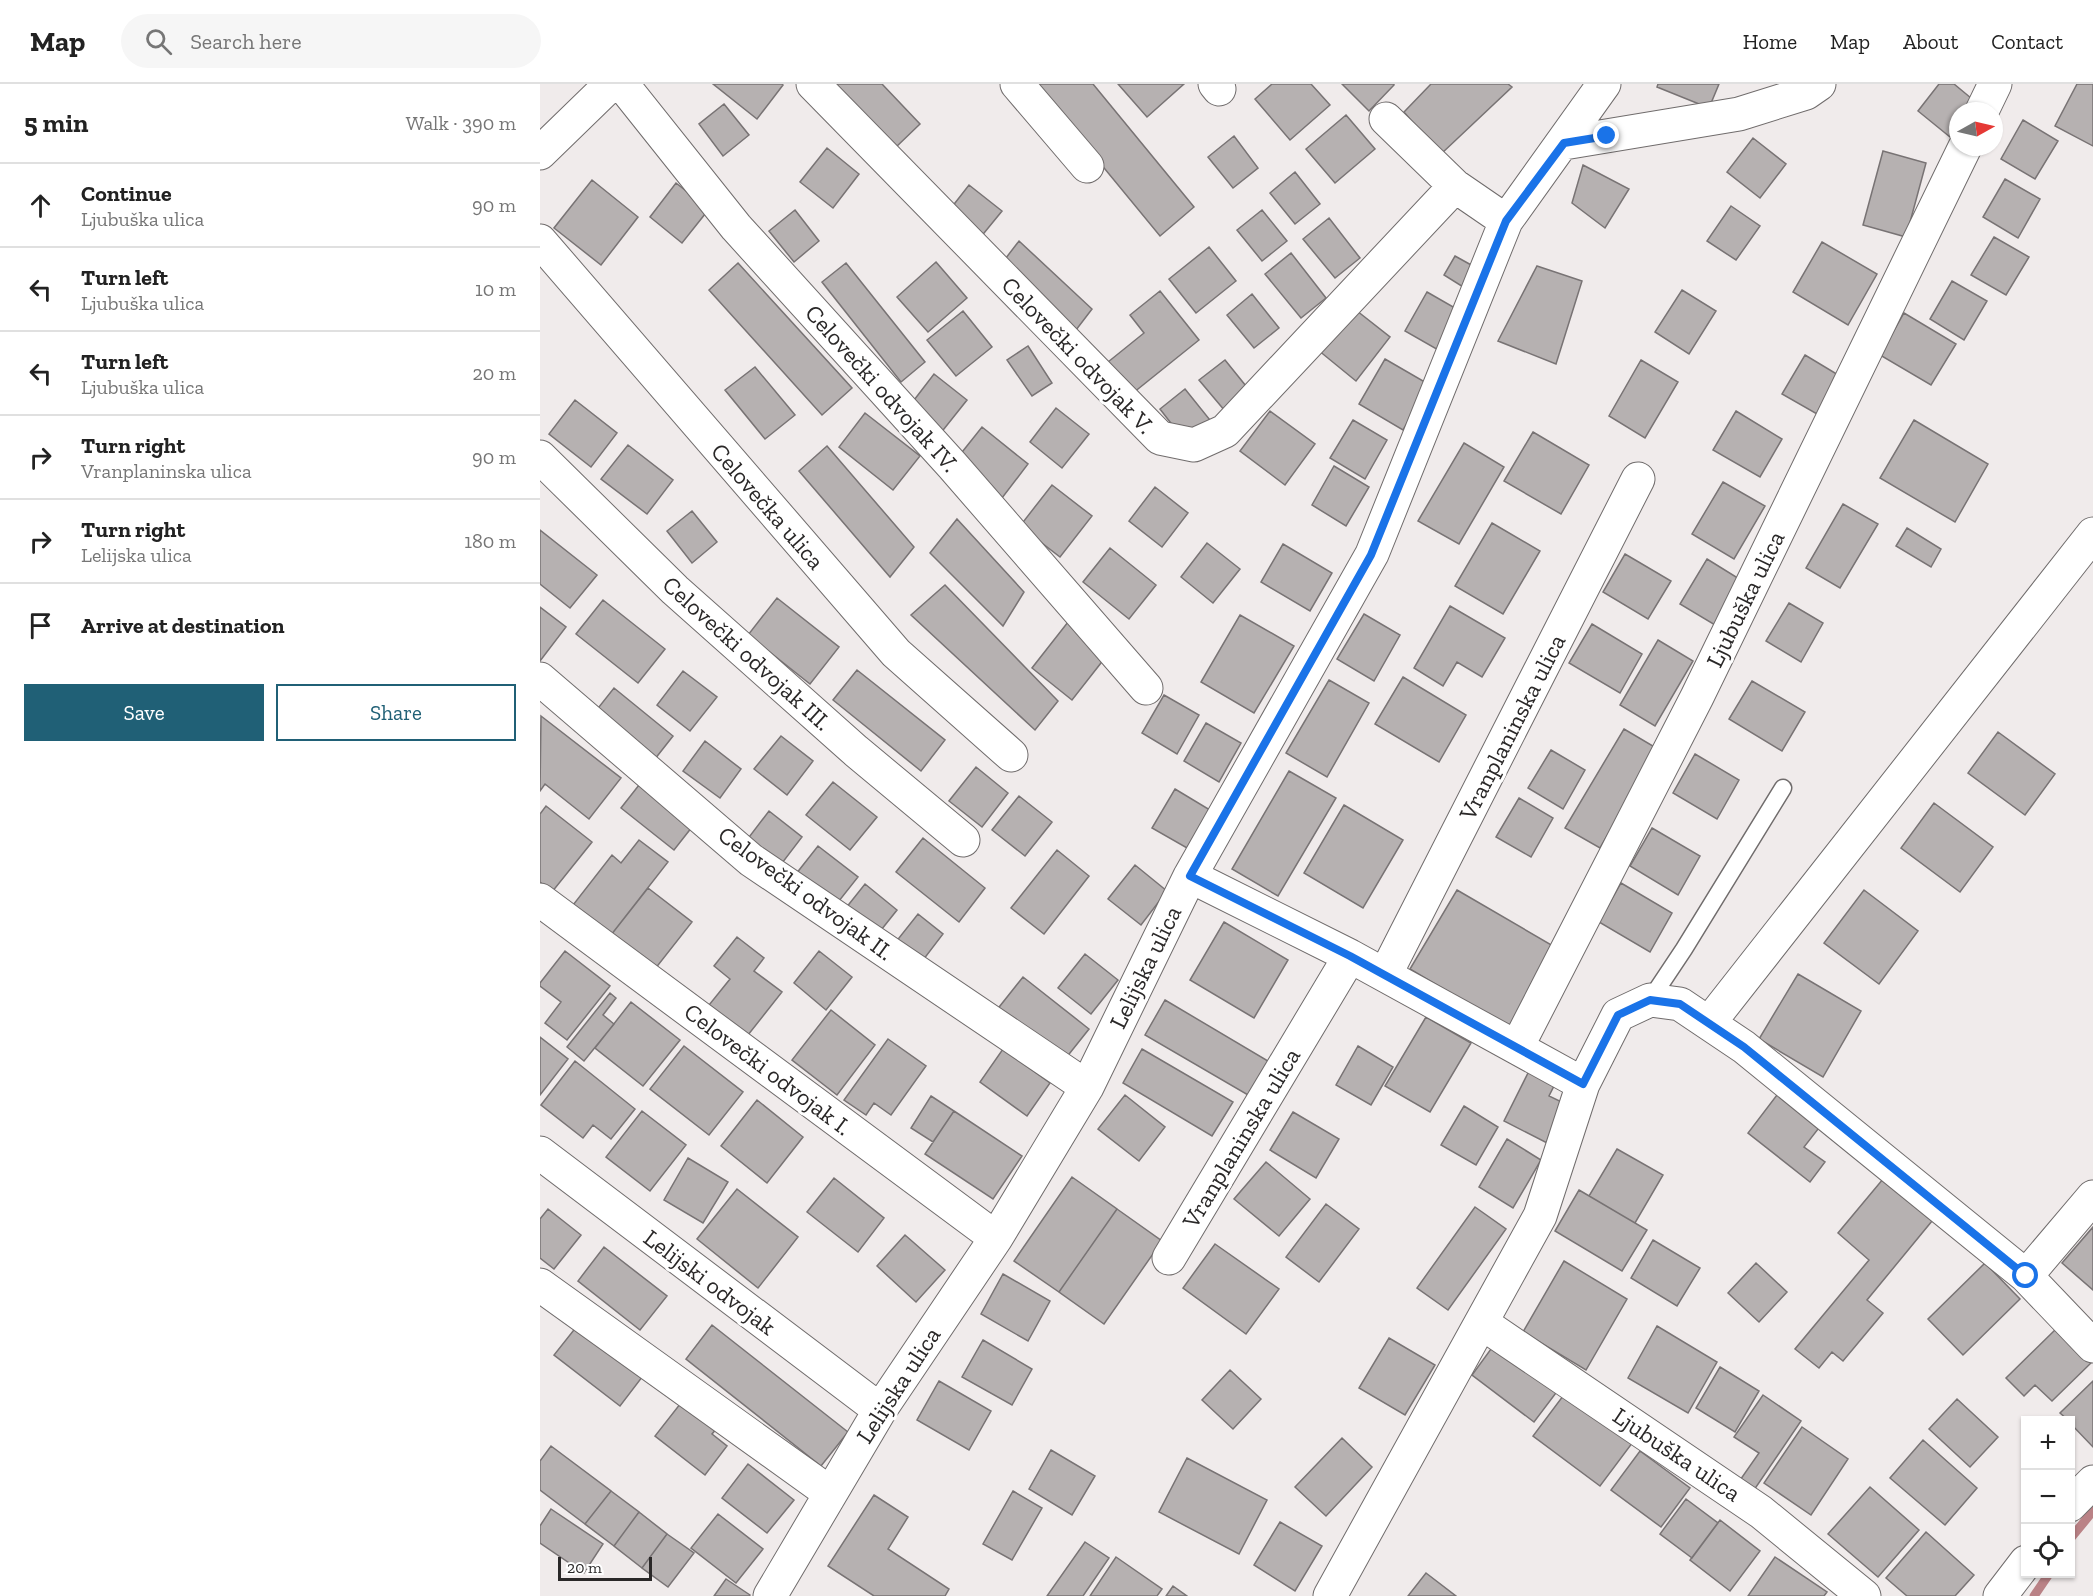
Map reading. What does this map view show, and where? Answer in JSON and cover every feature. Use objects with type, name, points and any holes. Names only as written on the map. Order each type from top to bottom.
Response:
[{"type":"street","points":[[540,153],[610,84]]},
{"type":"street","name":"Celovečki odvojak IV.","points":[[622,84],[736,227],[952,465],[1146,688]]},
{"type":"street","name":"Celovečki odvojak V.","points":[[813,84],[1160,438],[1194,445],[1225,430],[1455,186]]},
{"type":"street","points":[[1017,84],[1087,166]]},
{"type":"street","name":"Lelijska ulica","points":[[770,1596],[880,1410],[996,1238],[1087,1087],[1190,876],[1371,555],[1506,221],[1604,84]]},
{"type":"street","points":[[1564,143],[1739,114],[1806,93],[1819,84]]},
{"type":"street","points":[[1986,102],[1995,84]]},
{"type":"street","points":[[1386,119],[1455,186],[1506,221]]},
{"type":"street","name":"Ljubuška ulica","points":[[1517,1047],[1697,697],[1961,156]]},
{"type":"street","name":"Celovečka ulica","points":[[540,241],[896,653],[1011,755]]},
{"type":"street","name":"Celovečki odvojak III.","points":[[540,457],[675,590],[856,751],[963,840]]},
{"type":"street","name":"Vranplaninska ulica","points":[[1385,975],[1638,479]]},
{"type":"street","points":[[1709,1023],[2093,534]]},
{"type":"street","name":"Celovečki odvojak II.","points":[[540,679],[751,860],[1087,1087]]},
{"type":"street","points":[[1190,876],[1350,956],[1583,1084]]},
{"type":"street","name":"Celovečki odvojak I.","points":[[540,900],[996,1238]]},
{"type":"street","name":"Vranplaninska ulica","points":[[1169,1258],[1350,956]]},
{"type":"street","points":[[1330,1596],[1540,1216],[1583,1084],[1618,1015],[1650,1000],[1680,1004],[1744,1047],[2026,1276],[2093,1346]]},
{"type":"street","name":"Lelijski odvojak","points":[[540,1153],[880,1410]]},
{"type":"street","points":[[2026,1276],[2093,1197]]},
{"type":"street","points":[[540,1285],[830,1494]]},
{"type":"street","name":"Ljubuška ulica","points":[[1482,1323],[1761,1512],[1864,1596]]},
{"type":"street","points":[[2075,1500],[2093,1482]]},
{"type":"street","points":[[2000,1596],[2021,1567]]},
{"type":"lane","points":[[1650,1000],[1783,788]]},
{"type":"building","points":[[713,84],[782,84],[783,85],[757,119]]},
{"type":"building","points":[[825,84],[882,84],[920,124],[894,149]]},
{"type":"building","points":[[1035,84],[1093,84],[1194,207],[1160,236]]},
{"type":"building","points":[[1118,84],[1184,84],[1147,117]]},
{"type":"building","points":[[1272,84],[1311,84],[1330,105],[1290,140],[1255,99]]},
{"type":"building","points":[[1342,84],[1394,84],[1394,85],[1369,111]]},
{"type":"building","points":[[1431,84],[1508,84],[1512,87],[1440,155],[1404,112]]},
{"type":"building","points":[[1658,84],[1719,84],[1709,108],[1657,87]]},
{"type":"building","points":[[1939,84],[1954,84],[1976,102],[1949,102],[1949,136],[1918,111]]},
{"type":"building","points":[[2077,84],[2093,84],[2093,146],[2055,126]]},
{"type":"building","points":[[724,104],[749,135],[723,156],[699,124]]},
{"type":"building","points":[[1346,115],[1375,149],[1335,183],[1306,149]]},
{"type":"building","points":[[2023,120],[2058,141],[2035,179],[2001,159]]},
{"type":"building","points":[[1234,136],[1258,168],[1233,188],[1208,157]]},
{"type":"building","points":[[1753,138],[1786,164],[1760,198],[1727,172]]},
{"type":"building","points":[[827,148],[859,174],[833,208],[800,182]]},
{"type":"building","points":[[1883,151],[1926,163],[1906,237],[1863,225]]},
{"type":"building","points":[[1583,165],[1629,189],[1605,228],[1572,203]]},
{"type":"building","points":[[1295,172],[1320,204],[1295,224],[1270,193]]},
{"type":"building","points":[[2005,179],[2040,199],[2018,238],[1983,217]]},
{"type":"building","points":[[592,180],[638,217],[601,265],[554,228]]},
{"type":"building","points":[[676,183],[709,209],[682,243],[650,217]]},
{"type":"building","points":[[969,185],[1002,211],[980,238],[948,212]]},
{"type":"building","points":[[1731,206],[1760,226],[1736,260],[1707,241]]},
{"type":"building","points":[[795,210],[819,241],[794,262],[769,231]]},
{"type":"building","points":[[1262,210],[1287,241],[1262,261],[1237,230]]},
{"type":"building","points":[[1329,218],[1360,258],[1335,278],[1303,239]]},
{"type":"building","points":[[1994,237],[2029,257],[2006,295],[1971,275]]},
{"type":"building","points":[[1019,241],[1092,309],[1073,334],[999,267]]},
{"type":"building","points":[[1822,242],[1877,274],[1848,325],[1793,292]]},
{"type":"building","points":[[1209,247],[1236,281],[1196,313],[1169,279]]},
{"type":"building","points":[[1291,253],[1326,298],[1301,318],[1265,274]]},
{"type":"building","points":[[1455,256],[1473,266],[1468,290],[1444,275]]},
{"type":"building","points":[[936,262],[967,298],[928,332],[897,297]]},
{"type":"building","points":[[738,263],[852,388],[822,415],[709,290]]},
{"type":"building","points":[[846,263],[925,362],[901,382],[822,282]]},
{"type":"building","points":[[1537,266],[1582,281],[1556,364],[1498,341]]},
{"type":"building","points":[[1952,281],[1987,301],[1964,340],[1930,319]]},
{"type":"building","points":[[1682,290],[1716,311],[1689,354],[1655,332]]},
{"type":"building","points":[[1160,291],[1199,340],[1133,393],[1108,362],[1144,333],[1130,315]]},
{"type":"building","points":[[1427,292],[1462,312],[1440,351],[1405,331]]},
{"type":"building","points":[[1252,294],[1279,328],[1254,348],[1227,315]]},
{"type":"building","points":[[1352,307],[1390,337],[1356,381],[1318,350]]},
{"type":"building","points":[[963,311],[992,347],[956,376],[927,340]]},
{"type":"building","points":[[1904,313],[1956,344],[1931,385],[1880,355]]},
{"type":"building","points":[[1028,346],[1052,383],[1032,396],[1007,360]]},
{"type":"building","points":[[1805,355],[1840,376],[1817,414],[1782,394]]},
{"type":"building","points":[[1385,359],[1430,385],[1403,430],[1359,404]]},
{"type":"building","points":[[1225,360],[1250,391],[1225,411],[1199,380]]},
{"type":"building","points":[[1641,360],[1678,382],[1645,438],[1609,416]]},
{"type":"building","points":[[755,367],[795,415],[765,439],[725,390]]},
{"type":"building","points":[[934,374],[967,400],[940,434],[908,408]]},
{"type":"building","points":[[1185,389],[1210,420],[1184,440],[1160,409]]},
{"type":"building","points":[[575,400],[617,433],[591,467],[549,434]]},
{"type":"building","points":[[1056,408],[1089,434],[1062,468],[1030,442]]},
{"type":"building","points":[[1270,411],[1315,444],[1285,485],[1240,451]]},
{"type":"building","points":[[1736,411],[1782,439],[1760,477],[1713,450]]},
{"type":"building","points":[[865,413],[920,456],[893,490],[839,447]]},
{"type":"building","points":[[1353,420],[1387,440],[1365,479],[1330,458]]},
{"type":"building","points":[[1914,420],[1988,464],[1955,522],[1880,478]]},
{"type":"building","points":[[982,427],[1028,464],[1002,498],[955,461]]},
{"type":"building","points":[[1533,432],[1589,465],[1561,514],[1504,481]]},
{"type":"building","points":[[1464,443],[1504,467],[1459,544],[1418,521]]},
{"type":"building","points":[[628,445],[673,480],[647,514],[601,479]]},
{"type":"building","points":[[827,446],[914,547],[890,577],[799,471]]},
{"type":"building","points":[[1334,466],[1369,487],[1346,526],[1312,505]]},
{"type":"building","points":[[1723,482],[1765,506],[1734,559],[1692,534]]},
{"type":"building","points":[[1052,485],[1092,516],[1060,557],[1020,526]]},
{"type":"building","points":[[1155,487],[1188,513],[1162,547],[1129,521]]},
{"type":"building","points":[[1843,504],[1878,524],[1840,588],[1806,568]]},
{"type":"building","points":[[692,511],[717,542],[692,563],[667,531]]},
{"type":"building","points":[[957,519],[1024,592],[1003,626],[930,553]]},
{"type":"building","points":[[1492,523],[1540,551],[1503,614],[1455,586]]},
{"type":"building","points":[[1907,528],[1941,549],[1931,567],[1896,546]]},
{"type":"building","points":[[540,530],[597,575],[570,608],[540,584]]},
{"type":"building","points":[[1207,543],[1240,569],[1213,603],[1181,577]]},
{"type":"building","points":[[1283,544],[1332,573],[1310,611],[1261,582]]},
{"type":"building","points":[[1110,548],[1156,585],[1129,619],[1083,582]]},
{"type":"building","points":[[1625,554],[1671,581],[1648,619],[1603,592]]},
{"type":"building","points":[[1707,559],[1741,580],[1715,625],[1680,604]]},
{"type":"building","points":[[945,585],[1058,701],[1035,730],[911,615]]},
{"type":"building","points":[[777,598],[839,647],[810,684],[748,635]]},
{"type":"building","points":[[603,600],[665,649],[638,683],[576,634]]},
{"type":"building","points":[[1789,603],[1823,623],[1801,662],[1766,641]]},
{"type":"building","points":[[1450,606],[1505,638],[1482,677],[1457,662],[1443,686],[1414,668]]},
{"type":"building","points":[[540,607],[566,627],[540,661]]},
{"type":"building","points":[[1364,614],[1400,635],[1374,681],[1337,659]]},
{"type":"building","points":[[1240,615],[1294,646],[1254,713],[1201,682]]},
{"type":"building","points":[[1068,622],[1108,654],[1072,700],[1032,668]]},
{"type":"building","points":[[1592,624],[1642,654],[1620,693],[1569,663]]},
{"type":"building","points":[[1658,640],[1693,661],[1655,726],[1620,705]]},
{"type":"building","points":[[857,670],[945,740],[921,771],[833,700]]},
{"type":"building","points":[[683,671],[717,697],[690,731],[657,705]]},
{"type":"building","points":[[1403,677],[1466,715],[1439,762],[1375,724]]},
{"type":"building","points":[[1329,680],[1369,703],[1327,777],[1286,753]]},
{"type":"building","points":[[1752,681],[1805,712],[1782,751],[1729,719]]},
{"type":"building","points":[[614,688],[673,736],[651,764],[591,717]]},
{"type":"building","points":[[1164,695],[1199,715],[1177,754],[1142,733]]},
{"type":"building","points":[[541,716],[621,778],[589,819],[545,784],[540,791]]},
{"type":"building","points":[[1206,723],[1241,743],[1219,782],[1184,761]]},
{"type":"building","points":[[1624,729],[1658,749],[1600,848],[1565,828]]},
{"type":"building","points":[[1998,732],[2055,774],[2025,815],[1968,773]]},
{"type":"building","points":[[781,736],[813,761],[787,795],[754,769]]},
{"type":"building","points":[[705,741],[741,769],[720,798],[683,771]]},
{"type":"building","points":[[1551,750],[1585,770],[1563,809],[1528,788]]},
{"type":"building","points":[[1695,754],[1739,780],[1717,819],[1673,793]]},
{"type":"building","points":[[976,767],[1008,793],[982,827],[949,801]]},
{"type":"building","points":[[1289,771],[1336,798],[1278,896],[1232,869]]},
{"type":"building","points":[[833,782],[877,817],[850,850],[806,815]]},
{"type":"building","points":[[639,785],[692,827],[674,850],[621,808]]},
{"type":"building","points":[[1175,789],[1210,810],[1187,848],[1152,828]]},
{"type":"building","points":[[1019,796],[1052,822],[1025,856],[992,830]]},
{"type":"building","points":[[1519,798],[1553,818],[1531,857],[1496,837]]},
{"type":"building","points":[[1934,803],[1993,847],[1960,892],[1901,848]]},
{"type":"building","points":[[1344,805],[1403,840],[1363,908],[1304,873]]},
{"type":"building","points":[[546,806],[592,842],[552,892],[540,882],[540,814]]},
{"type":"building","points":[[769,811],[802,837],[776,871],[743,845]]},
{"type":"building","points":[[1652,828],[1700,856],[1678,895],[1630,866]]},
{"type":"building","points":[[923,838],[985,888],[959,922],[896,872]]},
{"type":"building","points":[[639,840],[668,862],[611,935],[573,905],[612,855],[621,863]]},
{"type":"building","points":[[818,846],[858,877],[835,906],[796,874]]},
{"type":"building","points":[[1057,850],[1089,876],[1044,934],[1011,908]]},
{"type":"building","points":[[1135,865],[1167,891],[1141,925],[1108,899]]},
{"type":"building","points":[[1621,883],[1672,913],[1650,952],[1599,922]]},
{"type":"building","points":[[865,884],[897,910],[870,944],[838,918]]},
{"type":"building","points":[[648,888],[692,922],[655,969],[611,935]]},
{"type":"building","points":[[1457,890],[1560,950],[1513,1030],[1410,969]]},
{"type":"building","points":[[1864,890],[1918,931],[1879,984],[1824,943]]},
{"type":"building","points":[[918,914],[943,934],[917,968],[891,948]]},
{"type":"building","points":[[1224,922],[1288,960],[1254,1018],[1190,980]]},
{"type":"building","points":[[737,937],[764,958],[754,971],[782,992],[748,1035],[709,1005],[730,979],[714,966]]},
{"type":"building","points":[[565,951],[610,986],[567,1040],[545,1023],[561,1002],[540,986]]},
{"type":"building","points":[[819,951],[852,977],[826,1010],[794,983]]},
{"type":"building","points":[[1085,954],[1118,980],[1091,1014],[1058,988]]},
{"type":"building","points":[[1798,974],[1861,1011],[1823,1077],[1759,1039]]},
{"type":"building","points":[[1023,977],[1089,1029],[1062,1063],[996,1011]]},
{"type":"building","points":[[610,993],[616,998],[603,1015],[614,1024],[584,1061],[567,1047]]},
{"type":"building","points":[[1165,1000],[1268,1061],[1248,1095],[1145,1035]]},
{"type":"building","points":[[631,1002],[680,1040],[643,1086],[595,1048]]},
{"type":"building","points":[[831,1010],[875,1045],[837,1095],[792,1060]]},
{"type":"building","points":[[1426,1017],[1471,1043],[1430,1112],[1385,1086]]},
{"type":"building","points":[[540,1037],[568,1059],[540,1095]]},
{"type":"building","points":[[888,1039],[926,1066],[891,1115],[874,1103],[866,1115],[844,1100]]},
{"type":"building","points":[[684,1046],[743,1092],[709,1135],[650,1089]]},
{"type":"building","points":[[1358,1046],[1393,1067],[1371,1105],[1336,1085]]},
{"type":"building","points":[[1003,1049],[1050,1083],[1027,1116],[980,1082]]},
{"type":"building","points":[[1142,1049],[1233,1102],[1212,1136],[1123,1083]]},
{"type":"building","points":[[575,1061],[635,1109],[611,1139],[593,1125],[583,1138],[541,1105]]},
{"type":"building","points":[[1531,1067],[1557,1080],[1549,1096],[1570,1106],[1551,1145],[1504,1121]]},
{"type":"building","points":[[1780,1091],[1822,1124],[1804,1147],[1825,1162],[1810,1182],[1748,1133]]},
{"type":"building","points":[[1125,1095],[1165,1127],[1139,1161],[1098,1129]]},
{"type":"building","points":[[931,1096],[954,1111],[933,1142],[911,1128]]},
{"type":"building","points":[[757,1100],[803,1137],[767,1183],[721,1146]]},
{"type":"building","points":[[1464,1106],[1498,1127],[1476,1165],[1441,1145]]},
{"type":"building","points":[[642,1111],[686,1145],[650,1191],[606,1157]]},
{"type":"building","points":[[954,1111],[1022,1156],[993,1199],[925,1154]]},
{"type":"building","points":[[1293,1112],[1339,1139],[1316,1178],[1270,1150]]},
{"type":"building","points":[[1507,1139],[1541,1160],[1513,1208],[1479,1187]]},
{"type":"building","points":[[1617,1149],[1663,1175],[1635,1223],[1589,1196]]},
{"type":"building","points":[[688,1158],[728,1182],[703,1223],[664,1200]]},
{"type":"building","points":[[1266,1162],[1310,1199],[1279,1236],[1234,1199]]},
{"type":"building","points":[[1072,1177],[1117,1209],[1059,1292],[1014,1261]]},
{"type":"building","points":[[834,1178],[884,1218],[858,1252],[807,1212]]},
{"type":"building","points":[[1883,1179],[1932,1221],[1867,1300],[1883,1313],[1843,1361],[1832,1352],[1819,1368],[1795,1349],[1869,1260],[1838,1233]]},
{"type":"building","points":[[737,1189],[798,1237],[758,1288],[697,1239]]},
{"type":"building","points":[[1579,1190],[1647,1230],[1622,1271],[1555,1231]]},
{"type":"building","points":[[1326,1204],[1359,1229],[1319,1282],[1286,1257]]},
{"type":"building","points":[[1475,1207],[1506,1229],[1448,1310],[1417,1288]]},
{"type":"building","points":[[548,1209],[581,1235],[554,1269],[540,1258],[540,1219]]},
{"type":"building","points":[[1117,1209],[1162,1241],[1104,1324],[1059,1292]]},
{"type":"building","points":[[2093,1227],[2093,1290],[2062,1263]]},
{"type":"building","points":[[905,1235],[945,1270],[916,1302],[877,1266]]},
{"type":"building","points":[[1653,1240],[1700,1268],[1677,1306],[1631,1278]]},
{"type":"building","points":[[1215,1244],[1279,1289],[1246,1334],[1183,1288]]},
{"type":"building","points":[[604,1247],[667,1296],[640,1330],[578,1281]]},
{"type":"building","points":[[1564,1261],[1627,1299],[1586,1370],[1523,1332]]},
{"type":"building","points":[[1756,1263],[1787,1292],[1759,1322],[1728,1293]]},
{"type":"building","points":[[1985,1263],[2020,1299],[1963,1355],[1928,1319]]},
{"type":"building","points":[[1003,1274],[1050,1301],[1028,1341],[981,1314]]},
{"type":"building","points":[[581,1321],[646,1372],[620,1406],[554,1355]]},
{"type":"building","points":[[712,1325],[848,1432],[821,1466],[686,1359]]},
{"type":"building","points":[[1657,1326],[1717,1362],[1688,1413],[1628,1378]]},
{"type":"building","points":[[2058,1327],[2092,1362],[2052,1401],[2035,1385],[2024,1396],[2006,1378]]},
{"type":"building","points":[[1389,1338],[1435,1365],[1405,1415],[1359,1388]]},
{"type":"building","points":[[1499,1338],[1562,1385],[1534,1422],[1472,1375]]},
{"type":"building","points":[[983,1340],[1032,1369],[1012,1405],[962,1377]]},
{"type":"building","points":[[1720,1367],[1759,1391],[1735,1432],[1696,1408]]},
{"type":"building","points":[[1230,1370],[1261,1399],[1233,1429],[1202,1400]]},
{"type":"building","points":[[939,1381],[991,1411],[969,1450],[917,1420]]},
{"type":"building","points":[[2093,1381],[2093,1447],[2075,1428],[2075,1416],[2063,1416],[2060,1413]]},
{"type":"building","points":[[1569,1388],[1636,1438],[1600,1486],[1533,1436]]},
{"type":"building","points":[[1763,1395],[1801,1421],[1752,1493],[1738,1483],[1759,1453],[1734,1437]]},
{"type":"building","points":[[684,1399],[719,1426],[712,1434],[727,1446],[705,1475],[655,1436]]},
{"type":"building","points":[[1957,1399],[1998,1437],[1970,1467],[1929,1429]]},
{"type":"building","points":[[1802,1427],[1848,1459],[1811,1515],[1764,1483]]},
{"type":"building","points":[[1342,1438],[1372,1467],[1326,1516],[1295,1487]]},
{"type":"building","points":[[1923,1440],[1977,1488],[1945,1525],[1890,1478]]},
{"type":"building","points":[[551,1446],[611,1491],[585,1524],[540,1490],[540,1461]]},
{"type":"building","points":[[1051,1450],[1095,1476],[1072,1515],[1029,1489]]},
{"type":"building","points":[[1640,1451],[1690,1488],[1661,1527],[1611,1490]]},
{"type":"building","points":[[1187,1458],[1267,1500],[1239,1554],[1159,1512]]},
{"type":"building","points":[[748,1464],[794,1500],[767,1533],[722,1498]]},
{"type":"building","points":[[1870,1487],[1919,1530],[1878,1577],[1828,1534]]},
{"type":"building","points":[[611,1491],[639,1512],[614,1546],[585,1524]]},
{"type":"building","points":[[1013,1491],[1042,1508],[1012,1560],[983,1544]]},
{"type":"building","points":[[874,1495],[908,1517],[888,1549],[949,1589],[945,1596],[874,1596],[828,1566]]},
{"type":"building","points":[[1686,1499],[1718,1523],[1692,1558],[1660,1534]]},
{"type":"building","points":[[551,1509],[603,1544],[584,1573],[540,1543],[540,1526]]},
{"type":"building","points":[[639,1512],[667,1534],[642,1568],[614,1546]]},
{"type":"building","points":[[718,1514],[763,1549],[736,1583],[691,1548]]},
{"type":"building","points":[[1720,1520],[1760,1551],[1730,1591],[1690,1560]]},
{"type":"building","points":[[1280,1522],[1322,1546],[1295,1591],[1254,1565]]},
{"type":"building","points":[[1926,1532],[1974,1575],[1955,1596],[1907,1596],[1886,1578]]},
{"type":"building","points":[[667,1534],[694,1553],[668,1587],[642,1568]]},
{"type":"building","points":[[1085,1542],[1109,1558],[1083,1596],[1047,1596]]},
{"type":"building","points":[[1116,1557],[1162,1589],[1157,1596],[1090,1596]]},
{"type":"building","points":[[1775,1557],[1827,1592],[1824,1596],[1748,1596]]},
{"type":"building","points":[[1426,1573],[1456,1596],[1408,1596]]},
{"type":"building","points":[[726,1579],[750,1595],[714,1596]]},
{"type":"building","points":[[1173,1586],[1187,1596],[1166,1596]]},
{"type":"waterway","points":[[2075,1533],[2093,1511]]},
{"type":"waterway","points":[[2034,1596],[2046,1578]]},
{"type":"route","points":[[1607,136],[1564,143],[1506,221],[1371,555],[1190,876],[1350,956],[1583,1084],[1618,1015],[1650,1000],[1680,1004],[1744,1047],[2026,1276]]}]
